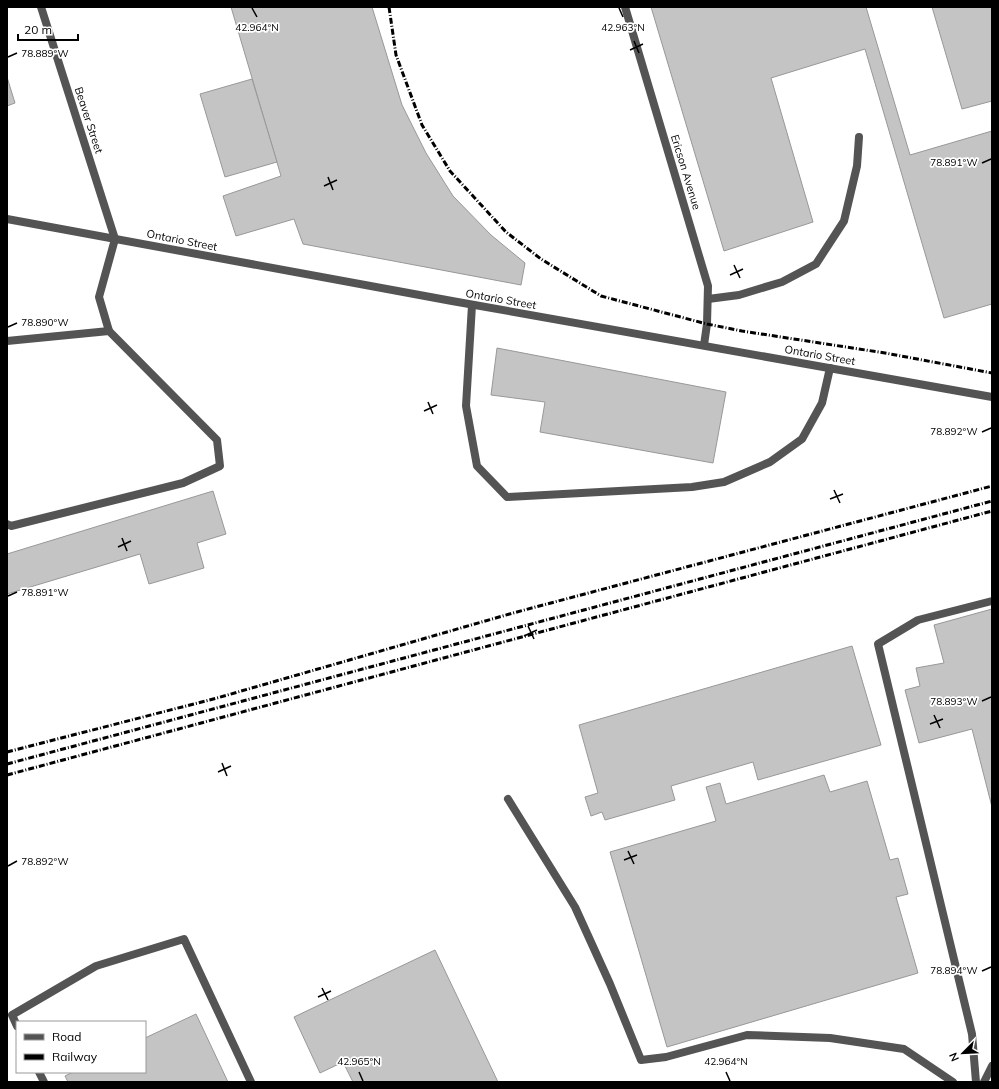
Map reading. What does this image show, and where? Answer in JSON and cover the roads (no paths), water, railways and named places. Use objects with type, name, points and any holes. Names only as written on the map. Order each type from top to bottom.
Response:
[{"type":"street","name":"Beaver Street","points":[[41,7],[115,239]]},
{"type":"street","name":"Ericson Avenue","points":[[625,7],[708,286],[707,324],[704,345]]},
{"type":"street","points":[[708,299],[739,295],[782,282],[816,264],[844,221],[857,166],[860,137]]},
{"type":"street","name":"Ontario Street","points":[[7,219],[472,305],[992,396]]},
{"type":"street","points":[[7,524],[11,526],[183,483],[220,466],[217,440],[108,331],[98,296],[115,239]]},
{"type":"street","points":[[472,305],[466,406],[477,466],[507,498],[692,487],[724,482],[770,462],[802,439],[822,403],[830,368]]},
{"type":"street","points":[[7,341],[108,331]]},
{"type":"street","points":[[976,1082],[972,1034],[878,644],[918,620],[992,601]]},
{"type":"street","points":[[508,799],[575,907],[610,984],[641,1060],[666,1057],[747,1035],[830,1038],[904,1049],[954,1082]]},
{"type":"street","points":[[16,1024],[12,1015],[96,966],[184,939],[251,1082]]},
{"type":"street","points":[[984,1082],[992,1066]]},
{"type":"street","points":[[40,1073],[44,1082]]},
{"type":"railway","points":[[389,7],[396,55],[422,125],[450,171],[506,232],[541,259],[601,296],[707,324],[742,331],[885,353],[992,373]]},
{"type":"railway","points":[[7,752],[217,698],[513,613],[992,486]]},
{"type":"railway","points":[[7,764],[992,501]]},
{"type":"railway","points":[[7,775],[992,511]]}]
